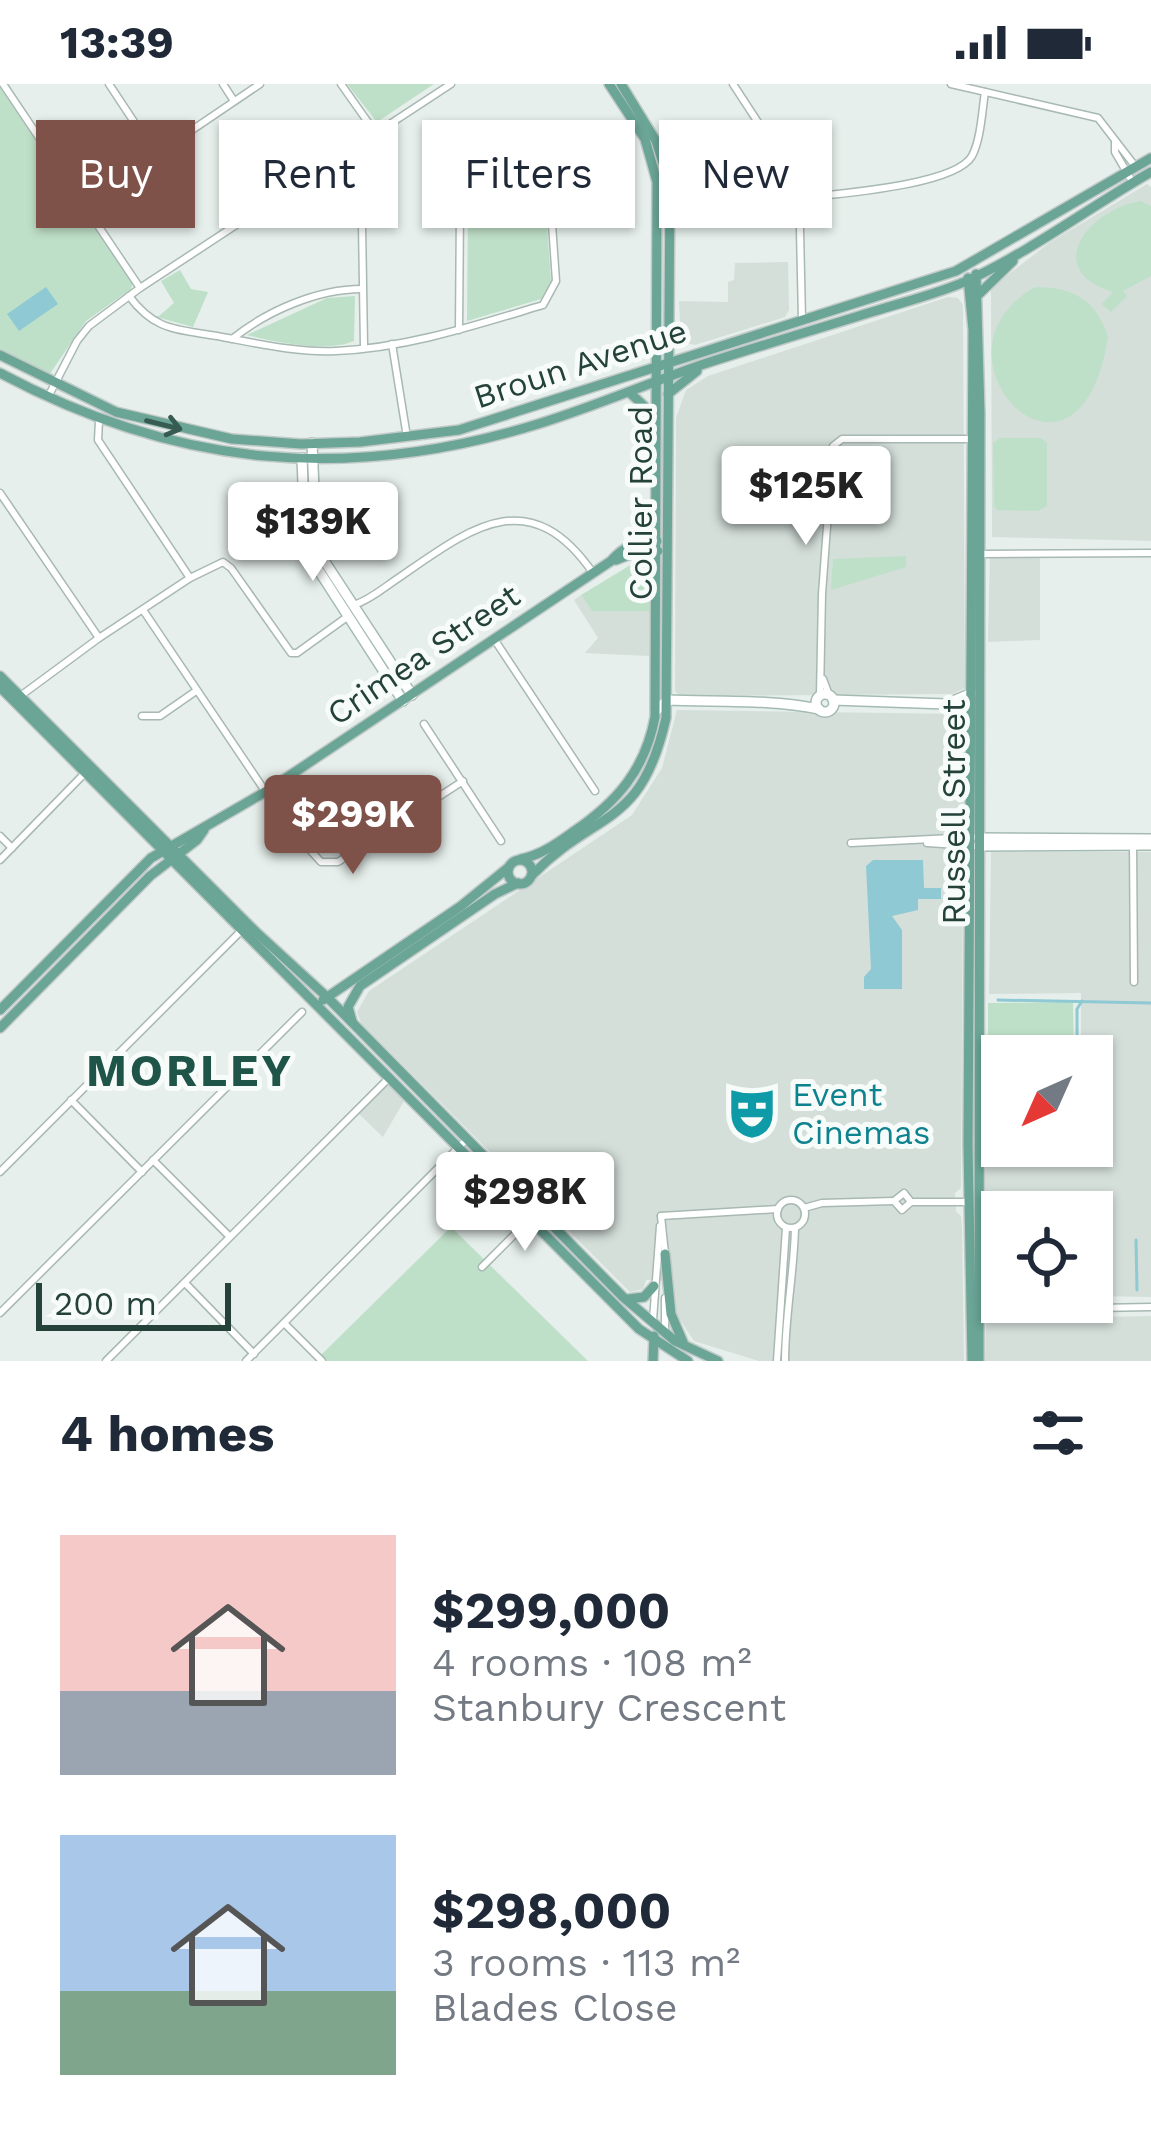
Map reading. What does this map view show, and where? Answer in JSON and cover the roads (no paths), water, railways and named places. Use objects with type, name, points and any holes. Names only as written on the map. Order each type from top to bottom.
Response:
[{"type":"main road","name":"Collier Road","points":[[609,84],[650,151],[659,193]]},
{"type":"main road","name":"Collier Road","points":[[621,84],[659,149]]},
{"type":"main road","name":"Broun Avenue","points":[[0,373],[99,421],[165,442],[307,458],[410,453],[536,424],[628,391],[689,357],[969,265],[1151,158]]},
{"type":"main road","name":"Broun Avenue","points":[[0,355],[116,412],[232,439],[307,444],[459,430],[712,362],[949,288],[1021,253],[1142,177]]},
{"type":"main road","name":"Collier Road","points":[[532,875],[632,799],[653,766],[660,714],[655,546],[656,430],[667,333],[663,228]]},
{"type":"main road","name":"Collier Road","points":[[663,228],[662,373],[668,394],[667,700]]},
{"type":"main road","points":[[949,288],[976,298],[1021,253]]},
{"type":"main road","name":"Russell Street","points":[[969,265],[976,298],[974,703],[979,967],[974,1202]]},
{"type":"main road","points":[[667,333],[677,352],[689,357]]},
{"type":"main road","points":[[668,394],[712,362]]},
{"type":"main road","points":[[628,391],[649,413],[656,430]]},
{"type":"main road","name":"Crimea Street","points":[[0,1028],[14,1005],[170,852],[634,544],[669,546]]},
{"type":"main road","points":[[0,676],[88,771],[325,1004],[390,1076],[464,1143]]},
{"type":"main road","points":[[0,687],[17,698]]},
{"type":"main road","name":"Collier Road","points":[[521,860],[561,841],[618,796],[641,763],[660,714]]},
{"type":"main road","name":"Russell Street","points":[[975,842],[968,974],[976,1361]]},
{"type":"main road","points":[[521,860],[530,865],[532,875],[325,1004],[509,867],[521,860]]},
{"type":"main road","points":[[509,867],[510,878],[518,884]]},
{"type":"main road","points":[[968,974],[979,967]]},
{"type":"main road","points":[[353,1024],[348,1007],[360,986]]},
{"type":"main road","points":[[325,1004],[353,1024],[660,1344],[688,1361]]},
{"type":"main road","name":"Crimea Street","points":[[0,1010],[14,1005]]},
{"type":"main road","points":[[534,1215],[665,1334],[718,1361]]},
{"type":"main road","points":[[665,1255],[670,1313],[688,1348]]},
{"type":"main road","points":[[623,1297],[643,1298],[654,1286]]},
{"type":"main road","points":[[653,1324],[665,1361]]},
{"type":"main road","points":[[652,1361],[665,1334]]},
{"type":"street","points":[[109,84],[150,146],[161,151],[260,84]]},
{"type":"street","points":[[223,84],[234,101]]},
{"type":"street","points":[[341,84],[366,120]]},
{"type":"street","points":[[398,120],[452,84]]},
{"type":"street","points":[[733,84],[757,120]]},
{"type":"street","points":[[951,84],[1091,115],[1114,138],[1115,152],[1142,177]]},
{"type":"street","points":[[1004,95],[1006,84]]},
{"type":"street","points":[[8,86],[140,288]]},
{"type":"street","points":[[832,194],[900,186],[961,167],[974,152],[985,92]]},
{"type":"street","points":[[130,296],[144,316],[159,326],[335,351],[459,330],[543,305],[556,281],[548,167],[539,154],[529,152],[465,195],[460,206],[459,330]]},
{"type":"street","points":[[48,399],[87,328],[234,228]]},
{"type":"street","points":[[362,228],[364,346]]},
{"type":"street","points":[[800,228],[802,320]]},
{"type":"street","points":[[232,339],[245,328],[320,293],[362,290]]},
{"type":"street","points":[[392,344],[407,437]]},
{"type":"street","points":[[99,421],[98,440],[190,578]]},
{"type":"street","points":[[825,701],[821,676],[832,450],[838,440],[976,439]]},
{"type":"street","points":[[307,444],[304,536],[312,560],[347,617],[408,698]]},
{"type":"street","points":[[307,458],[323,559],[408,698]]},
{"type":"street","points":[[0,493],[99,638]]},
{"type":"street","points":[[354,605],[470,530],[493,521],[546,528],[567,541],[593,573]]},
{"type":"street","points":[[976,554],[1151,553]]},
{"type":"street","points":[[17,698],[99,638],[190,578],[223,562],[291,653],[347,617]]},
{"type":"street","points":[[143,610],[296,836],[321,862],[338,862],[463,781]]},
{"type":"street","points":[[494,640],[595,791]]},
{"type":"street","points":[[142,716],[160,716],[196,691]]},
{"type":"street","points":[[660,714],[667,700],[974,703]]},
{"type":"street","points":[[660,714],[691,703]]},
{"type":"street","points":[[946,704],[974,703]]},
{"type":"street","points":[[424,724],[500,842]]},
{"type":"street","points":[[0,860],[88,771]]},
{"type":"street","points":[[0,836],[11,848]]},
{"type":"street","points":[[1133,842],[1134,982]]},
{"type":"street","points":[[851,843],[1151,842]]},
{"type":"street","points":[[0,1172],[246,927]]},
{"type":"street","points":[[0,991],[14,1005]]},
{"type":"street","points":[[0,1313],[302,1012]]},
{"type":"street","points":[[106,1361],[390,1076]]},
{"type":"street","points":[[70,1100],[142,1172]]},
{"type":"street","points":[[246,1361],[464,1143]]},
{"type":"street","points":[[153,1160],[229,1236]]},
{"type":"street","points":[[661,1216],[778,1209],[792,1199],[805,1208]]},
{"type":"street","points":[[805,1208],[822,1203],[894,1202],[902,1210],[911,1202],[974,1202]]},
{"type":"street","points":[[791,1228],[805,1218],[805,1208]]},
{"type":"street","points":[[778,1209],[779,1222],[791,1228]]},
{"type":"street","points":[[482,1267],[534,1215]]},
{"type":"street","points":[[661,1216],[665,1334]]},
{"type":"street","points":[[653,1324],[661,1216]]},
{"type":"street","points":[[781,1361],[786,1300],[794,1272],[791,1228]]},
{"type":"street","points":[[184,1282],[254,1354]]},
{"type":"street","points":[[975,1306],[1151,1306]]},
{"type":"street","points":[[286,1324],[322,1361]]},
{"type":"water","points":[[46,287],[58,304],[19,331],[7,314]]},
{"type":"water","points":[[873,860],[923,860],[924,888],[941,888],[941,899],[918,899],[918,910],[892,916],[902,930],[902,989],[864,989],[864,977],[871,969],[866,866]]},
{"type":"waterway","points":[[998,1000],[1151,1003]]},
{"type":"waterway","points":[[1077,1035],[1077,1009],[1082,1001]]},
{"type":"waterway","points":[[1136,1240],[1137,1290]]},
{"type":"place","name":"Event Cinemas","points":[[752,1113]]},
{"type":"district","name":"MORLEY","points":[[190,1070]]}]
